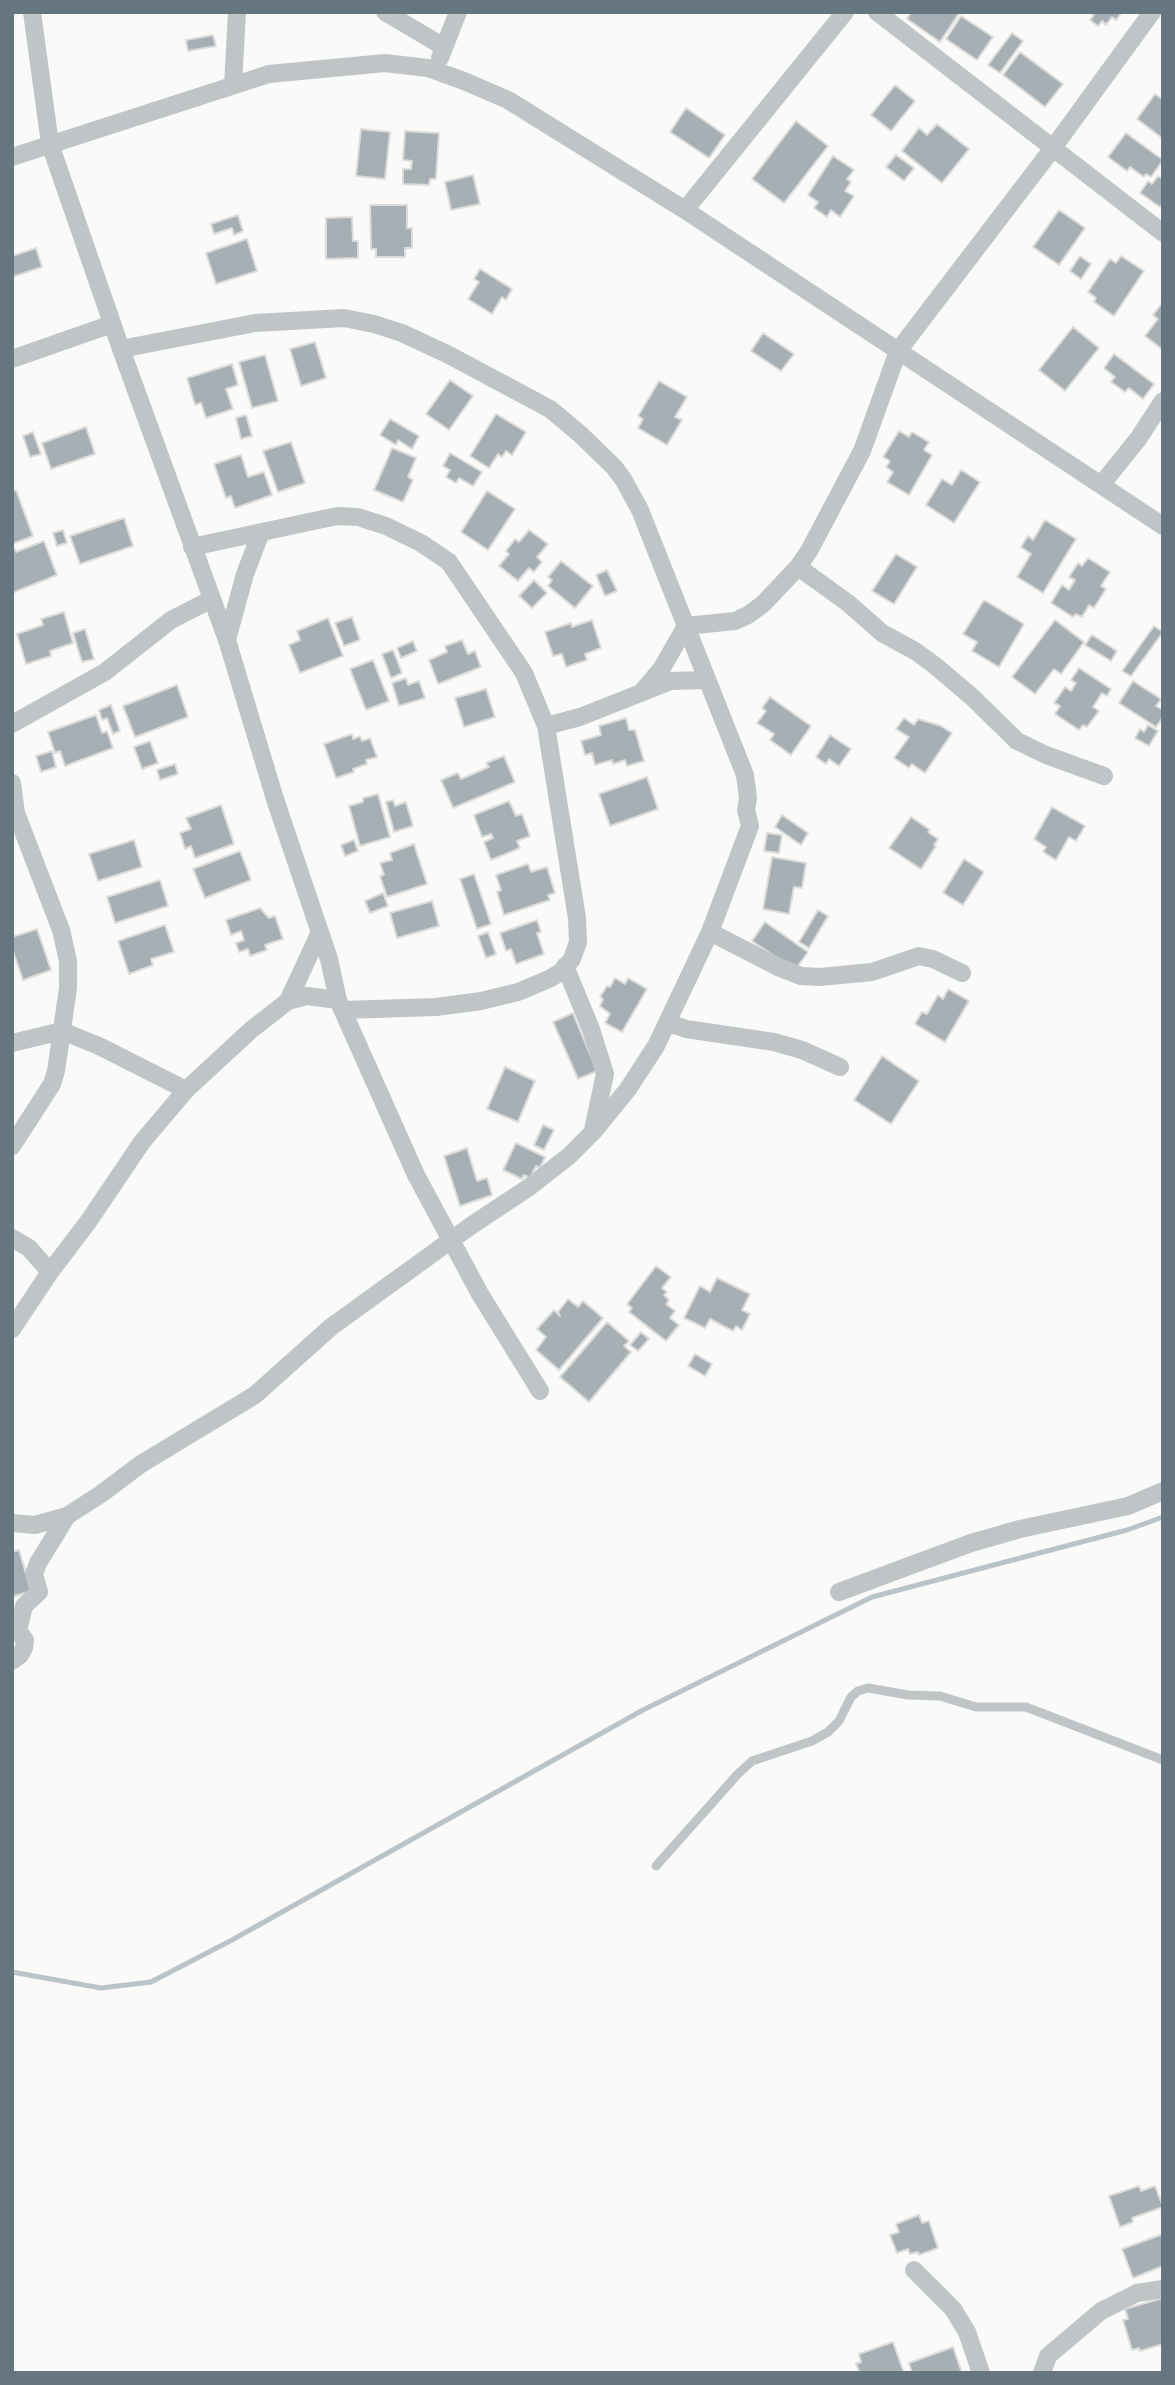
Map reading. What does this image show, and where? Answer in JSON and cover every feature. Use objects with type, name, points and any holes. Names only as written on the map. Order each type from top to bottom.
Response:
[{"type":"street","points":[[32,12],[50,144],[192,547],[228,640],[275,799],[320,932],[341,1005],[416,1175],[480,1294],[540,1391]]},
{"type":"street","points":[[233,85],[237,12]]},
{"type":"street","points":[[434,70],[458,12]]},
{"type":"street","points":[[685,211],[845,12]]},
{"type":"street","points":[[877,12],[1163,233]]},
{"type":"street","points":[[686,626],[735,621],[748,615],[763,604],[798,566],[809,551],[862,451],[898,351],[1053,148],[1152,12]]},
{"type":"street","points":[[388,13],[444,47]]},
{"type":"street","points":[[12,157],[269,74],[385,63],[434,70],[508,100],[685,211],[1163,526]]},
{"type":"street","points":[[12,1523],[35,1525],[67,1516],[141,1464],[255,1395],[318,1336],[528,1188],[569,1156],[593,1132],[628,1089],[668,1023],[710,932],[750,826],[746,810],[748,798],[745,775],[640,510],[614,467],[580,433],[550,409],[402,333],[344,318],[255,323],[121,349]]},
{"type":"street","points":[[12,359],[112,324]]},
{"type":"street","points":[[1101,485],[1138,439],[1163,401]]},
{"type":"street","points":[[12,1329],[142,1142],[186,1090],[251,1030],[288,1001],[307,996],[341,1005],[436,1007],[481,1001],[518,992],[549,979],[565,966],[576,951],[577,918],[547,726],[524,673],[449,562],[436,551],[386,526],[358,517],[337,516],[310,520],[192,547]]},
{"type":"street","points":[[228,640],[245,574],[261,532]]},
{"type":"street","points":[[798,566],[848,603],[881,634],[923,656],[971,696],[1017,741],[1046,755],[1104,776]]},
{"type":"street","points":[[12,724],[105,672],[171,620],[212,599]]},
{"type":"street","points":[[641,693],[662,668],[686,626]]},
{"type":"street","points":[[547,726],[580,717],[671,681],[706,680]]},
{"type":"street","points":[[12,783],[14,813],[66,946],[68,988],[52,1084],[12,1146]]},
{"type":"street","points":[[288,1001],[320,932]]},
{"type":"street","points":[[710,932],[801,976],[866,973],[919,956],[926,956],[962,973]]},
{"type":"street","points":[[565,966],[591,1030],[605,1074],[593,1132]]},
{"type":"street","points":[[668,1023],[686,1029],[774,1042],[802,1050],[840,1067]]},
{"type":"street","points":[[12,1043],[62,1031],[99,1046],[186,1090]]},
{"type":"street","points":[[12,1238],[29,1248],[50,1272]]},
{"type":"street","points":[[839,1592],[971,1543],[1020,1529],[1128,1506],[1163,1491]]},
{"type":"street","points":[[12,1661],[24,1648],[24,1640],[18,1630],[24,1606],[39,1592],[34,1574],[38,1563],[67,1516]]},
{"type":"street","points":[[914,2270],[953,2309],[967,2332],[981,2373]]},
{"type":"street","points":[[1042,2373],[1048,2356],[1101,2311],[1137,2292],[1163,2289]]},
{"type":"lane","points":[[656,1866],[737,1774],[752,1761],[812,1741],[828,1732],[839,1721],[851,1697],[868,1688],[908,1695],[940,1696],[976,1707],[1018,1706],[1035,1709],[1163,1759]]},
{"type":"building","points":[[911,12],[960,12],[940,42],[907,19]]},
{"type":"building","points":[[1090,12],[1122,12],[1116,20],[1112,17],[1106,25],[1102,21],[1098,26],[1090,20],[1094,15]]},
{"type":"building","points":[[961,16],[993,37],[977,60],[946,39]]},
{"type":"building","points":[[1012,33],[1023,41],[1000,73],[988,65]]},
{"type":"building","points":[[213,35],[216,46],[188,51],[186,40]]},
{"type":"building","points":[[1020,52],[1063,84],[1045,107],[1003,75]]},
{"type":"building","points":[[895,85],[915,101],[891,131],[871,115]]},
{"type":"building","points":[[1155,94],[1163,100],[1162,138],[1137,119]]},
{"type":"building","points":[[686,108],[725,135],[709,158],[670,132]]},
{"type":"building","points":[[796,121],[828,146],[784,203],[752,179]]},
{"type":"building","points":[[937,124],[969,149],[942,183],[902,151],[919,128],[927,135]]},
{"type":"building","points":[[361,129],[390,132],[385,179],[356,176]]},
{"type":"building","points":[[405,131],[439,133],[436,179],[430,179],[429,185],[403,184],[403,169],[411,169],[412,161],[403,160]]},
{"type":"building","points":[[1126,133],[1163,160],[1151,177],[1146,174],[1144,177],[1130,167],[1127,171],[1108,157]]},
{"type":"building","points":[[896,155],[914,168],[904,181],[886,167]]},
{"type":"building","points":[[833,156],[854,170],[847,179],[851,182],[845,191],[854,196],[840,217],[831,210],[827,217],[814,208],[818,202],[808,195]]},
{"type":"building","points":[[473,175],[480,204],[451,210],[445,182]]},
{"type":"building","points":[[1163,175],[1163,203],[1160,207],[1140,193],[1148,181],[1152,184],[1158,176],[1161,178]]},
{"type":"building","points":[[370,205],[407,205],[407,228],[412,228],[412,248],[405,248],[405,257],[376,257],[376,249],[371,249]]},
{"type":"building","points":[[1059,210],[1085,228],[1059,265],[1033,247]]},
{"type":"building","points":[[238,215],[243,231],[234,235],[232,228],[214,234],[211,224]]},
{"type":"building","points":[[352,217],[353,241],[358,241],[358,258],[326,259],[326,218]]},
{"type":"building","points":[[247,239],[257,271],[216,284],[206,253]]},
{"type":"building","points":[[36,248],[42,267],[12,277],[12,256]]},
{"type":"building","points":[[1080,256],[1091,264],[1081,279],[1070,271]]},
{"type":"building","points":[[1121,256],[1144,271],[1114,316],[1094,302],[1096,298],[1088,292],[1110,259],[1116,263]]},
{"type":"building","points":[[480,269],[512,289],[506,300],[502,297],[492,314],[468,299],[479,282],[474,279]]},
{"type":"building","points":[[1163,302],[1163,350],[1145,336],[1158,319],[1153,315]]},
{"type":"building","points":[[1073,327],[1099,348],[1065,391],[1039,370]]},
{"type":"building","points":[[763,333],[794,354],[781,371],[751,351]]},
{"type":"building","points":[[315,342],[326,378],[301,386],[290,349]]},
{"type":"building","points":[[1114,354],[1154,384],[1143,399],[1129,388],[1125,392],[1111,382],[1115,377],[1104,368]]},
{"type":"building","points":[[265,355],[278,401],[252,408],[239,362]]},
{"type":"building","points":[[232,364],[238,385],[226,389],[233,409],[206,418],[201,403],[195,405],[187,378]]},
{"type":"building","points":[[450,380],[473,396],[449,430],[426,414]]},
{"type":"building","points":[[659,381],[687,397],[675,417],[682,420],[667,445],[638,428],[643,419],[638,416]]},
{"type":"building","points":[[496,414],[526,432],[512,455],[506,451],[502,457],[498,454],[489,468],[470,456]]},
{"type":"building","points":[[246,415],[252,436],[241,439],[236,418]]},
{"type":"building","points":[[390,419],[419,436],[412,449],[398,440],[396,445],[380,435]]},
{"type":"building","points":[[86,427],[95,454],[51,469],[42,443]]},
{"type":"building","points":[[899,431],[909,437],[912,432],[929,442],[924,450],[932,455],[909,495],[887,482],[893,472],[886,467],[890,461],[883,457]]},
{"type":"building","points":[[33,432],[41,454],[30,457],[23,436]]},
{"type":"building","points":[[291,442],[305,483],[278,492],[263,451]]},
{"type":"building","points":[[392,448],[416,458],[408,477],[413,480],[403,502],[374,490]]},
{"type":"building","points":[[450,453],[482,472],[473,486],[459,478],[456,483],[446,477],[450,470],[443,466]]},
{"type":"building","points":[[241,455],[248,477],[264,472],[272,495],[235,508],[231,496],[226,498],[214,464]]},
{"type":"building","points":[[961,470],[980,482],[954,523],[926,505],[942,479],[952,485]]},
{"type":"building","points":[[16,490],[33,536],[12,544],[12,492]]},
{"type":"building","points":[[487,491],[515,509],[488,550],[461,532]]},
{"type":"building","points":[[124,518],[133,546],[80,564],[70,536]]},
{"type":"building","points":[[1045,520],[1076,539],[1043,593],[1017,577],[1031,554],[1021,547],[1028,536],[1033,540]]},
{"type":"building","points":[[63,530],[67,543],[57,546],[53,533]]},
{"type":"building","points":[[529,530],[548,544],[537,557],[542,562],[534,572],[529,568],[518,581],[499,566],[509,554],[506,551],[515,539],[519,542]]},
{"type":"building","points":[[44,541],[57,575],[12,593],[12,550],[15,549],[16,552]]},
{"type":"building","points":[[896,554],[917,567],[894,604],[872,591]]},
{"type":"building","points":[[1088,558],[1110,572],[1101,586],[1106,589],[1094,608],[1089,605],[1082,617],[1076,614],[1073,617],[1051,603],[1062,585],[1069,590],[1075,580],[1069,577],[1078,563],[1082,566]]},
{"type":"building","points":[[561,561],[593,586],[575,608],[548,586],[552,580],[548,577]]},
{"type":"building","points":[[607,570],[617,591],[605,596],[596,575]]},
{"type":"building","points":[[534,580],[547,593],[532,608],[519,596]]},
{"type":"building","points":[[984,600],[1024,624],[999,667],[972,651],[977,642],[963,634]]},
{"type":"building","points":[[64,612],[73,643],[50,651],[51,656],[26,664],[17,634],[43,625],[41,619]]},
{"type":"building","points":[[352,617],[360,640],[344,646],[335,623]]},
{"type":"building","points":[[328,618],[343,656],[300,673],[289,645],[300,640],[297,631]]},
{"type":"building","points":[[592,620],[601,648],[585,654],[587,660],[566,667],[562,654],[553,656],[545,632],[571,623],[572,627]]},
{"type":"building","points":[[1055,620],[1084,642],[1061,674],[1054,669],[1035,694],[1012,677]]},
{"type":"building","points":[[1154,626],[1163,632],[1131,676],[1122,671]]},
{"type":"building","points":[[85,629],[94,659],[82,662],[73,633]]},
{"type":"building","points":[[1092,635],[1117,651],[1111,661],[1085,645]]},
{"type":"building","points":[[462,640],[468,654],[475,651],[481,667],[438,684],[429,660],[447,652],[445,646]]},
{"type":"building","points":[[413,641],[417,651],[401,658],[397,648]]},
{"type":"building","points":[[393,650],[402,673],[391,678],[382,654]]},
{"type":"building","points":[[373,660],[389,701],[366,710],[350,669]]},
{"type":"building","points":[[1079,668],[1111,689],[1107,696],[1102,693],[1093,707],[1099,711],[1087,727],[1083,725],[1079,730],[1055,714],[1060,706],[1054,703],[1065,687],[1071,691],[1076,683],[1071,680]]},
{"type":"building","points":[[406,678],[408,685],[419,681],[425,698],[399,706],[392,683]]},
{"type":"building","points":[[1133,681],[1161,699],[1156,706],[1163,710],[1163,717],[1156,727],[1119,703]]},
{"type":"building","points":[[177,685],[188,717],[135,737],[123,706]]},
{"type":"building","points":[[486,689],[495,717],[464,727],[455,698]]},
{"type":"building","points":[[770,697],[811,726],[791,755],[770,740],[774,734],[757,723],[766,711],[762,708]]},
{"type":"building","points":[[111,705],[120,731],[113,734],[107,718],[102,720],[99,710]]},
{"type":"building","points":[[96,715],[102,733],[107,731],[113,748],[65,766],[60,751],[55,753],[48,732]]},
{"type":"building","points":[[626,718],[629,730],[635,730],[644,761],[627,766],[625,760],[613,764],[612,760],[595,765],[592,753],[585,755],[581,741],[601,735],[599,726]]},
{"type":"building","points":[[904,718],[914,725],[918,719],[941,726],[952,733],[925,773],[912,764],[909,768],[894,758],[909,737],[896,729]]},
{"type":"building","points":[[1148,725],[1158,731],[1149,746],[1135,738],[1140,729],[1144,732]]},
{"type":"building","points":[[352,734],[353,739],[360,736],[362,741],[370,738],[377,757],[366,760],[367,764],[353,769],[354,772],[336,778],[324,744]]},
{"type":"building","points":[[830,735],[851,749],[839,766],[829,759],[826,764],[816,757]]},
{"type":"building","points":[[150,741],[158,763],[142,769],[134,747]]},
{"type":"building","points":[[52,751],[56,767],[41,772],[36,756]]},
{"type":"building","points":[[504,756],[515,782],[453,808],[441,780],[458,773],[461,779],[489,767],[486,763]]},
{"type":"building","points":[[175,764],[178,774],[160,780],[157,770]]},
{"type":"building","points":[[647,777],[658,809],[610,826],[599,794]]},
{"type":"building","points":[[378,794],[390,837],[360,846],[349,806]]},
{"type":"building","points":[[393,800],[395,806],[406,802],[413,826],[394,832],[386,802]]},
{"type":"building","points":[[509,801],[516,816],[522,814],[530,836],[517,841],[520,848],[491,860],[484,842],[493,838],[491,834],[482,837],[474,815]]},
{"type":"building","points":[[221,805],[234,844],[195,858],[191,846],[185,849],[180,833],[191,829],[186,818]]},
{"type":"building","points":[[1052,807],[1085,826],[1076,841],[1069,837],[1056,860],[1043,852],[1046,847],[1034,839]]},
{"type":"building","points":[[782,815],[808,833],[801,845],[775,827]]},
{"type":"building","points":[[911,817],[938,839],[921,869],[889,848]]},
{"type":"building","points":[[767,833],[782,835],[779,853],[764,851]]},
{"type":"building","points":[[134,840],[142,867],[98,881],[89,854]]},
{"type":"building","points":[[354,840],[358,851],[345,856],[341,845]]},
{"type":"building","points":[[414,844],[427,884],[387,897],[380,876],[384,875],[380,863],[392,860],[390,853]]},
{"type":"building","points":[[240,851],[251,880],[205,898],[193,869]]},
{"type":"building","points":[[772,857],[806,863],[802,888],[794,887],[789,914],[763,909]]},
{"type":"building","points":[[964,859],[984,872],[963,905],[943,893]]},
{"type":"building","points":[[528,864],[531,872],[547,867],[555,893],[548,895],[550,900],[504,915],[497,892],[501,890],[496,875]]},
{"type":"building","points":[[474,874],[491,924],[477,929],[460,879]]},
{"type":"building","points":[[160,880],[168,906],[115,923],[107,897]]},
{"type":"building","points":[[383,893],[388,906],[370,913],[365,901]]},
{"type":"building","points":[[432,901],[439,926],[397,938],[390,913]]},
{"type":"building","points":[[260,908],[269,918],[275,916],[283,939],[265,945],[267,950],[250,956],[248,949],[239,952],[236,943],[244,940],[241,931],[231,935],[226,920]]},
{"type":"building","points":[[818,910],[828,916],[809,948],[799,942]]},
{"type":"building","points":[[537,920],[541,932],[537,933],[544,954],[516,964],[511,949],[506,951],[500,933]]},
{"type":"building","points":[[765,922],[808,952],[795,970],[752,941]]},
{"type":"building","points":[[165,925],[174,952],[151,959],[153,965],[129,974],[118,941]]},
{"type":"building","points":[[37,929],[51,970],[23,980],[12,948],[12,937]]},
{"type":"building","points":[[488,932],[496,954],[486,958],[478,936]]},
{"type":"building","points":[[615,978],[625,984],[628,978],[647,989],[622,1032],[605,1023],[610,1014],[600,1006],[603,999],[600,997]]},
{"type":"building","points":[[948,989],[969,1001],[945,1042],[915,1024],[922,1012],[927,1014],[938,995],[943,999]]},
{"type":"building","points":[[573,1013],[597,1071],[578,1079],[553,1022]]},
{"type":"building","points":[[882,1056],[919,1081],[891,1124],[854,1100]]},
{"type":"building","points":[[505,1067],[535,1081],[518,1122],[487,1109]]},
{"type":"building","points":[[543,1125],[554,1130],[544,1150],[534,1145]]},
{"type":"building","points":[[516,1143],[545,1157],[540,1168],[536,1166],[530,1178],[524,1175],[522,1179],[503,1170]]},
{"type":"building","points":[[467,1148],[477,1181],[487,1178],[492,1195],[460,1206],[444,1156]]},
{"type":"building","points":[[656,1266],[671,1277],[662,1288],[667,1292],[664,1295],[669,1300],[666,1304],[675,1311],[670,1318],[679,1325],[666,1341],[629,1312],[632,1308],[627,1304]]},
{"type":"building","points":[[717,1278],[750,1294],[742,1310],[750,1314],[742,1330],[736,1326],[733,1331],[710,1319],[705,1328],[684,1318],[700,1286],[710,1292]]},
{"type":"building","points":[[568,1299],[578,1307],[583,1301],[603,1318],[559,1370],[536,1350],[546,1337],[537,1329],[554,1310],[560,1316],[558,1312]]},
{"type":"building","points":[[607,1322],[629,1341],[624,1346],[631,1352],[589,1402],[560,1377]]},
{"type":"building","points":[[641,1332],[649,1339],[638,1351],[630,1345]]},
{"type":"building","points":[[695,1354],[712,1364],[705,1376],[688,1366]]},
{"type":"building","points":[[19,1550],[31,1591],[12,1597],[12,1552]]},
{"type":"building","points":[[1139,2186],[1141,2191],[1155,2186],[1163,2207],[1132,2218],[1133,2222],[1120,2227],[1109,2196]]},
{"type":"building","points":[[919,2215],[922,2223],[929,2221],[938,2248],[919,2255],[918,2252],[910,2254],[908,2249],[897,2253],[890,2235],[899,2232],[896,2224]]},
{"type":"building","points":[[1163,2234],[1163,2266],[1133,2278],[1122,2249]]},
{"type":"building","points":[[1163,2298],[1163,2344],[1140,2351],[1139,2348],[1132,2350],[1123,2320],[1128,2319],[1125,2309]]},
{"type":"building","points":[[893,2342],[904,2373],[860,2373],[856,2364],[861,2362],[859,2354]]},
{"type":"building","points":[[953,2347],[962,2373],[912,2373],[909,2363]]},
{"type":"waterway","points":[[12,1972],[101,1988],[151,1982],[232,1940],[643,1710],[872,1597],[1127,1530],[1163,1517]]}]
